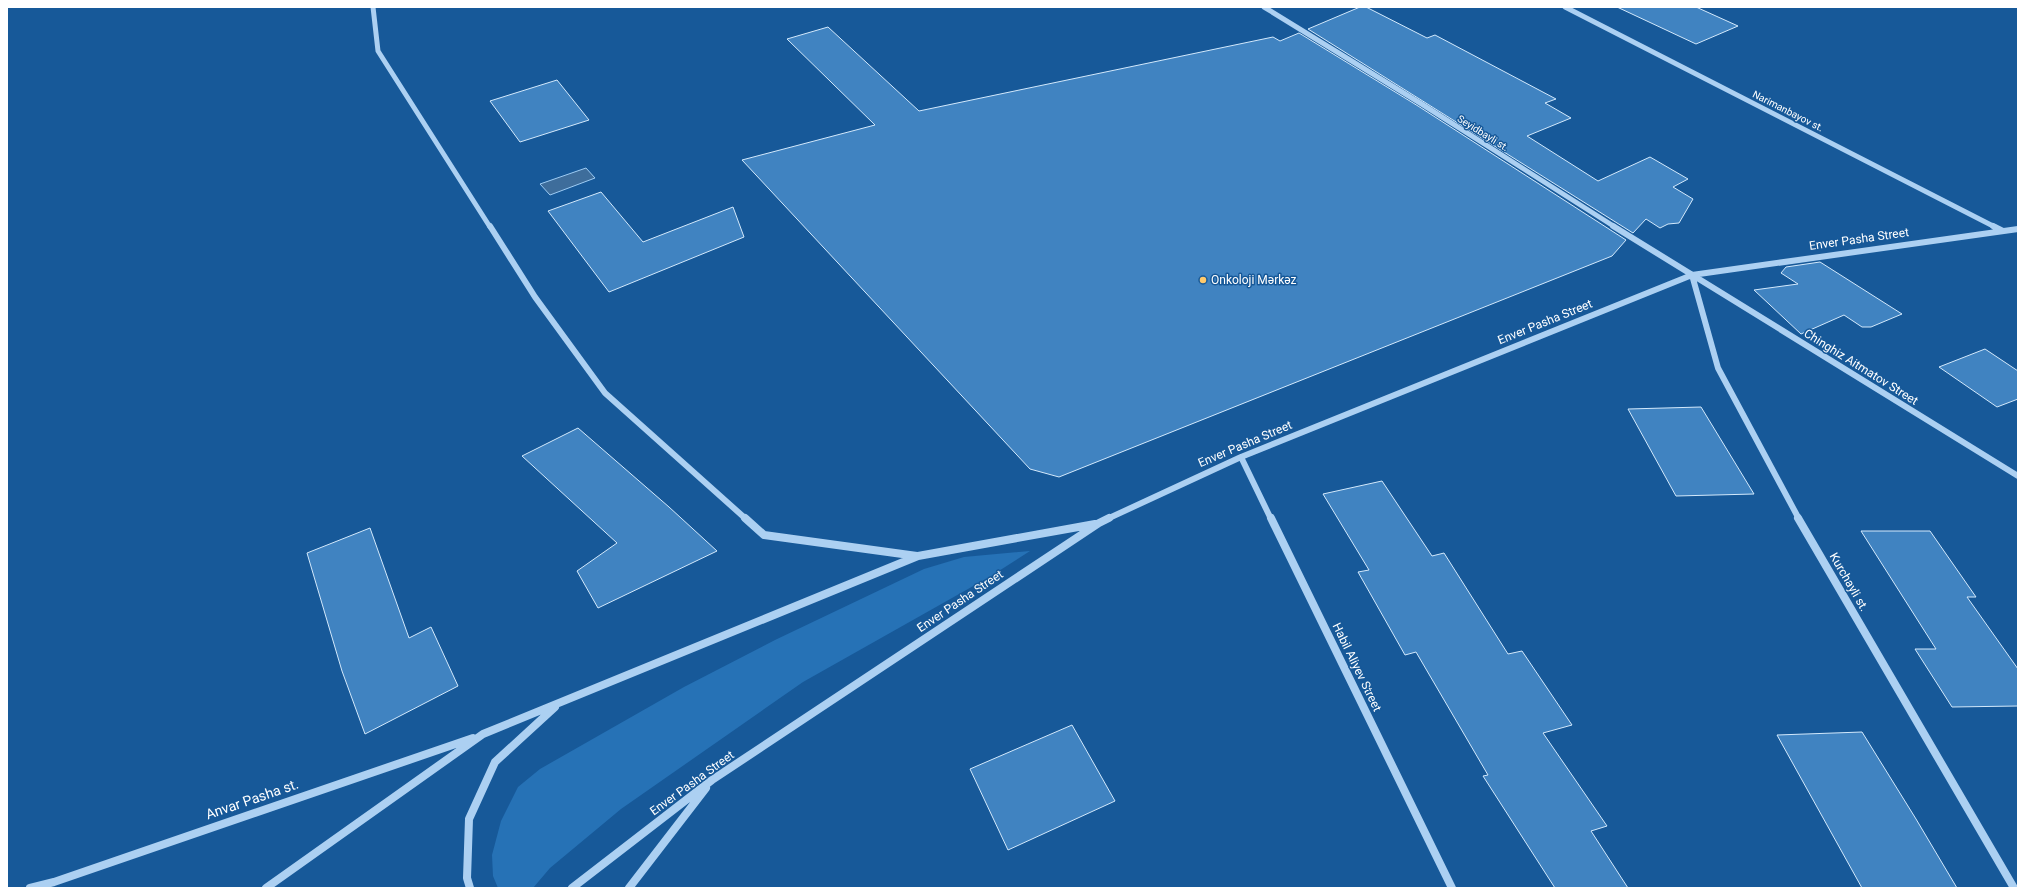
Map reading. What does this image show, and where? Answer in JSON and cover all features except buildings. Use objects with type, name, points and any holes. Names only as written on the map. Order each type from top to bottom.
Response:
[{"type":"street","points":[[373,7],[378,51],[535,297],[605,393],[764,535],[918,556]]},
{"type":"street","name":"Seyidbayli st.","points":[[1264,7],[1692,276]]},
{"type":"street","name":"Narimanbayov st.","points":[[1565,7],[1621,34],[2003,231]]},
{"type":"street","name":"Enver Pasha Street","points":[[572,888],[712,780],[1099,523],[1241,457],[1692,276],[2018,229]]},
{"type":"street","name":"Chinghiz Aitmatov Street","points":[[1692,276],[2018,476]]},
{"type":"street","name":"Kurchayli st.","points":[[1692,276],[1718,368],[1807,535],[2014,888]]},
{"type":"street","name":"Habil Aliyev Street","points":[[1241,457],[1452,888]]},
{"type":"street","points":[[266,888],[483,734],[918,556],[1099,523]]},
{"type":"street","points":[[470,888],[467,878],[469,819],[495,762],[559,702]]},
{"type":"street","name":"Anvar Pasha st.","points":[[30,888],[61,879],[483,734]]},
{"type":"street","points":[[629,888],[712,780]]},
{"type":"shaded area","points":[[586,168],[595,178],[550,195],[540,184]]},
{"type":"shaded area","points":[[1030,551],[991,576],[803,682],[621,809],[550,868],[533,888],[498,888],[493,876],[492,855],[501,821],[518,787],[540,769],[684,687],[775,640],[924,569],[964,557]]},
{"type":"place","name":"Onkoloji Mərkəz","points":[[1203,280]]}]
